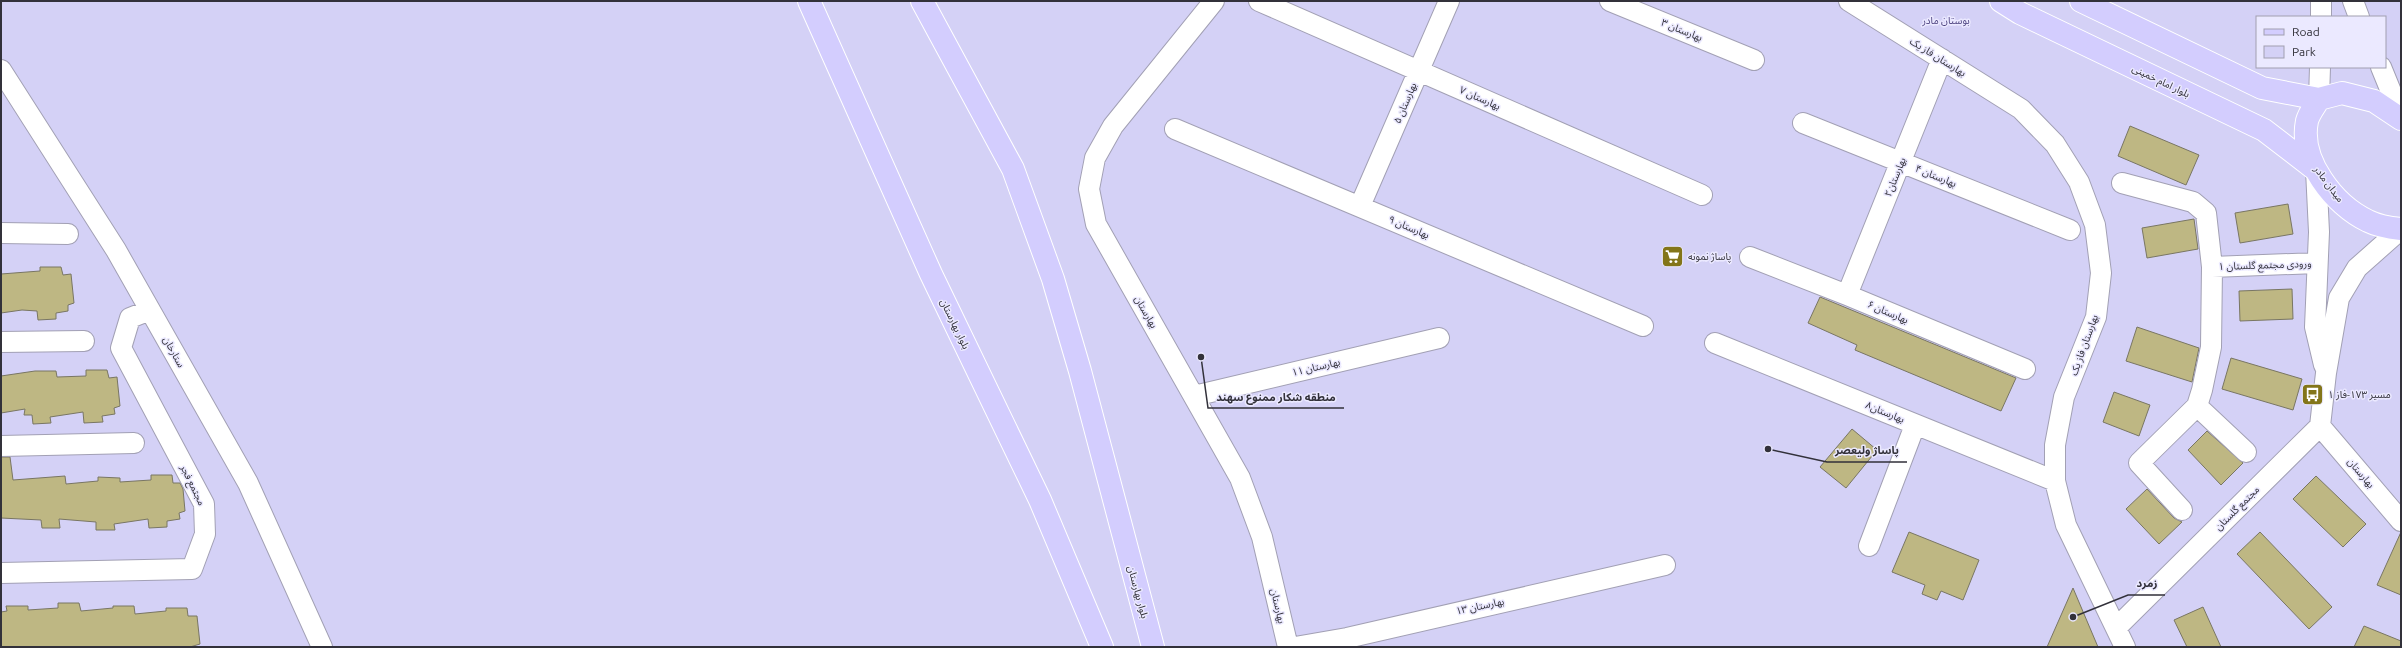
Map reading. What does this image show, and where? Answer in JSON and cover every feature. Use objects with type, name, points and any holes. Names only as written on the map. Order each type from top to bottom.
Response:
[{"type":"main road","name":"بلوار بهارستان","points":[[809,1],[931,274],[1040,500],[1102,647]]},
{"type":"main road","name":"بلوار بهارستان","points":[[922,1],[1013,169],[1053,279],[1080,371],[1153,647]]},
{"type":"main road","name":"بلوار امام خمینی","points":[[2001,1],[2027,17],[2264,130],[2316,170]]},
{"type":"main road","points":[[2081,1],[2262,88],[2319,99],[2342,93],[2374,100],[2401,119]]},
{"type":"main road","name":"میدان مادر","points":[[2319,99],[2307,119],[2305,138],[2316,170],[2339,201],[2368,222],[2401,229]]},
{"type":"street","name":"بهارستان","points":[[1214,1],[1113,126],[1095,158],[1089,189],[1096,224],[1240,478],[1262,537],[1288,647]]},
{"type":"street","name":"بهارستان ۷","points":[[1259,1],[1702,195]]},
{"type":"street","name":"بهارستان ۵","points":[[1360,206],[1449,1]]},
{"type":"street","name":"بهارستان ۳","points":[[1610,1],[1649,8],[1754,60]]},
{"type":"street","name":"بهارستان فاز یک","points":[[1849,1],[2021,109],[2055,144],[2079,182],[2095,225],[2101,273],[2096,317],[2064,397],[2055,445],[2055,481],[2066,526],[2125,647]]},
{"type":"street","points":[[2320,16],[2321,1]]},
{"type":"street","points":[[2353,1],[2360,16]]},
{"type":"street","name":"بهارستان۲","points":[[1847,295],[1942,59]]},
{"type":"street","points":[[2319,99],[2320,68]]},
{"type":"street","points":[[2380,68],[2401,116]]},
{"type":"street","name":"ستارخان","points":[[1,70],[116,250],[248,483],[322,647]]},
{"type":"street","name":"بهارستان ۴","points":[[1803,123],[2070,230]]},
{"type":"street","name":"بهارستان ۹","points":[[1175,129],[1643,326]]},
{"type":"street","points":[[2316,170],[2319,232],[2315,327],[2326,373]]},
{"type":"street","points":[[2122,183],[2193,202],[2206,213],[2212,267],[2211,347],[2197,406],[2139,463],[2182,510]]},
{"type":"street","points":[[2320,426],[2326,373],[2339,298],[2357,268],[2401,229]]},
{"type":"street","points":[[1,233],[68,234]]},
{"type":"street","name":"بهارستان ۶","points":[[1750,258],[1847,295],[2025,369]]},
{"type":"street","name":"ورودی مجتمع گلستان ۱","points":[[2212,267],[2317,263]]},
{"type":"street","name":"مجتمع فجر","points":[[1,573],[192,568],[205,534],[204,504],[121,348],[130,318],[150,310]]},
{"type":"street","name":"بهارستان ۱۱","points":[[1194,396],[1439,338]]},
{"type":"street","points":[[1,342],[84,341]]},
{"type":"street","name":"بهارستان۸","points":[[1715,344],[2055,481]]},
{"type":"street","points":[[2197,406],[2246,452]]},
{"type":"street","points":[[1870,546],[1916,425]]},
{"type":"street","name":"بهارستان","points":[[2320,426],[2401,521]]},
{"type":"street","name":"مجتمع گلستان","points":[[2116,628],[2320,426]]},
{"type":"street","points":[[1,446],[134,442]]},
{"type":"street","name":"بهارستان ۱۳","points":[[1296,647],[1346,638],[1665,565]]},
{"type":"green space","name":"بوستان مادر","points":[[1,1],[2401,1],[2401,647],[1,647]]},
{"type":"building","points":[[2130,126],[2199,155],[2186,185],[2118,156]]},
{"type":"building","points":[[2288,204],[2293,234],[2240,243],[2235,213]]},
{"type":"building","points":[[2194,219],[2198,249],[2147,258],[2142,228]]},
{"type":"building","points":[[40,267],[61,267],[63,275],[71,274],[74,303],[68,305],[68,311],[56,313],[56,319],[38,320],[37,311],[22,310],[1,313],[1,274],[40,271]]},
{"type":"building","points":[[2292,289],[2293,319],[2240,321],[2239,291]]},
{"type":"building","points":[[1820,297],[2016,378],[2001,411],[1855,350],[1857,345],[1808,323]]},
{"type":"building","points":[[2137,327],[2199,348],[2192,382],[2126,361]]},
{"type":"building","points":[[2231,358],[2302,379],[2293,410],[2222,389]]},
{"type":"building","points":[[86,370],[107,370],[109,378],[117,377],[120,406],[114,408],[115,414],[102,416],[103,422],[84,423],[83,412],[50,417],[51,423],[33,424],[32,415],[24,415],[25,409],[1,413],[1,376],[35,371],[56,371],[57,377],[86,376]]},
{"type":"building","points":[[2114,392],[2150,405],[2139,436],[2103,422]]},
{"type":"building","points":[[1852,429],[1877,450],[1846,488],[1820,467]]},
{"type":"building","points":[[2207,431],[2243,463],[2221,485],[2188,450]]},
{"type":"building","points":[[1,457],[10,457],[13,480],[65,476],[66,484],[98,481],[98,477],[120,478],[120,482],[151,480],[151,475],[172,475],[173,483],[180,483],[183,489],[185,511],[179,513],[180,519],[167,521],[167,527],[149,528],[148,519],[114,524],[115,530],[96,530],[96,522],[59,519],[60,528],[42,528],[41,520],[1,518]]},
{"type":"building","points":[[2316,476],[2366,524],[2343,547],[2293,499]]},
{"type":"building","points":[[2147,489],[2174,518],[2182,522],[2159,544],[2126,509]]},
{"type":"building","points":[[1909,532],[1979,560],[1963,600],[1941,591],[1937,600],[1922,594],[1925,585],[1892,572]]},
{"type":"building","points":[[2260,532],[2332,607],[2309,629],[2237,554]]},
{"type":"building","points":[[2401,532],[2401,595],[2377,585]]},
{"type":"building","points":[[2073,588],[2098,647],[2047,647]]},
{"type":"building","points":[[58,603],[79,603],[81,611],[113,608],[113,606],[134,606],[135,614],[166,611],[166,608],[187,608],[188,616],[197,616],[200,644],[190,647],[1,647],[1,612],[7,611],[6,606],[28,606],[28,610],[58,608]]},
{"type":"building","points":[[2203,607],[2221,647],[2187,647],[2174,620]]},
{"type":"building","points":[[2364,626],[2401,641],[2401,647],[2354,647]]},
{"type":"place","name":"پاساژ نمونه","points":[[1672,256]]},
{"type":"place","name":"منطقه شکار ممنوع سهند","points":[[1201,357]]},
{"type":"place","name":"مسیر ۱۷۳-فاز ۱","points":[[2313,394]]},
{"type":"place","name":"پاساژ ولیعصر","points":[[1768,449]]},
{"type":"place","name":"زمرد","points":[[2073,617]]}]
